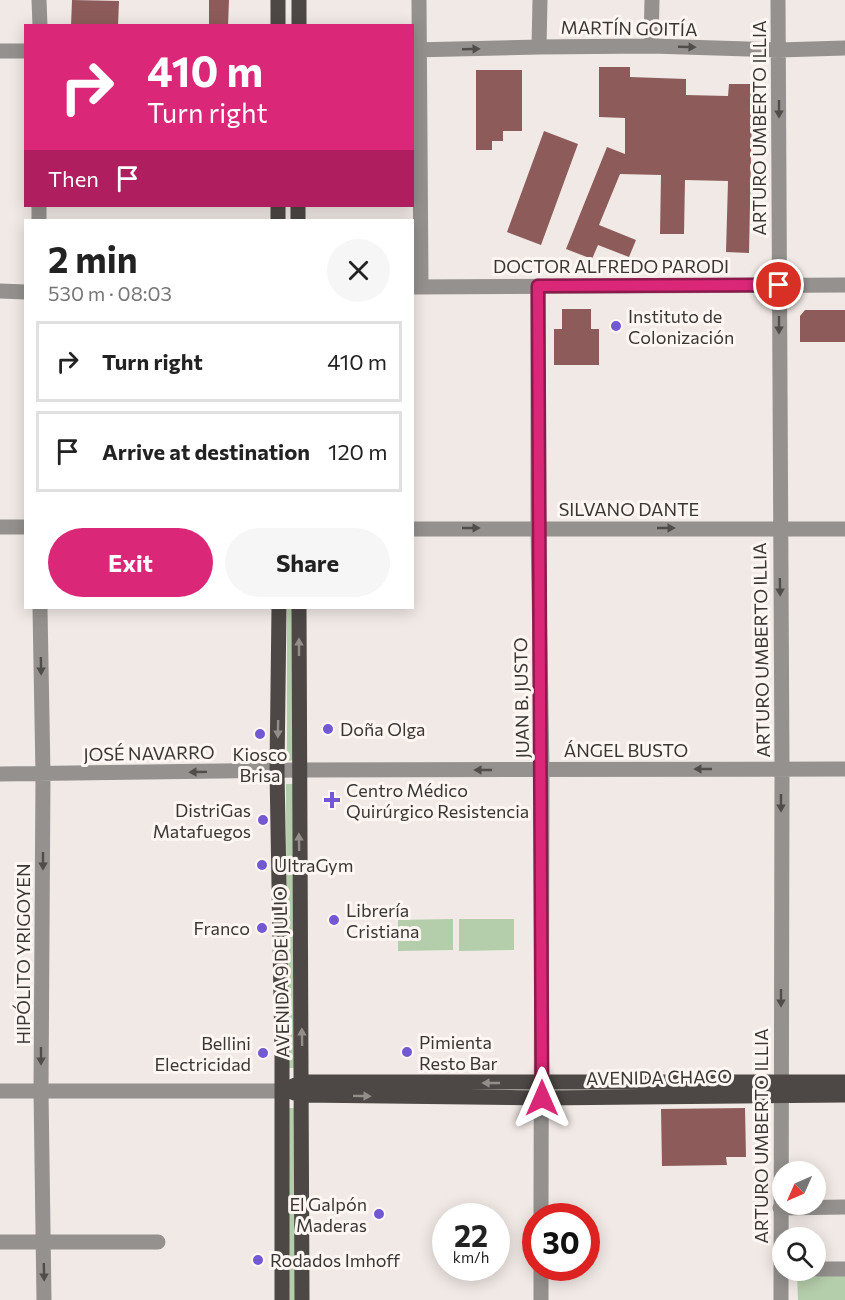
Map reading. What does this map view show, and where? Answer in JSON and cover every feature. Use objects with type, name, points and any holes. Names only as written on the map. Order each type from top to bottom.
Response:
[{"type":"main road","points":[[278,0],[278,24]]},
{"type":"main road","points":[[299,0],[299,24]]},
{"type":"main road","name":"AVENIDA 9 DE JULIO","points":[[279,609],[277,771],[282,1090],[282,1300]]},
{"type":"main road","name":"AVENIDA 9 DE JULIO","points":[[298,609],[303,1089],[302,1300]]},
{"type":"main road","name":"AVENIDA CHACO","points":[[282,1090],[780,1089],[845,1082]]},
{"type":"main road","name":"AVENIDA CHACO","points":[[780,1089],[845,1095]]},
{"type":"street","points":[[39,0],[39,24]]},
{"type":"street","points":[[417,287],[416,50],[419,0]]},
{"type":"street","points":[[539,47],[540,0]]},
{"type":"street","points":[[651,46],[652,0]]},
{"type":"street","name":"ARTURO UMBERTO ILLIA","points":[[778,0],[782,769],[780,1161]]},
{"type":"street","name":"MARTÍN GOITÍA","points":[[416,50],[651,46],[779,50],[845,48]]},
{"type":"street","points":[[0,51],[24,51]]},
{"type":"street","name":"DOCTOR ALFREDO PARODI","points":[[417,287],[845,285]]},
{"type":"street","name":"JUAN B. JUSTO","points":[[538,286],[538,528],[542,770],[541,1203]]},
{"type":"street","points":[[0,291],[24,291]]},
{"type":"street","points":[[0,527],[24,527]]},
{"type":"street","name":"SILVANO DANTE","points":[[414,528],[845,529]]},
{"type":"street","name":"HIPÓLITO YRIGOYEN","points":[[40,609],[43,774],[41,1091],[44,1300]]},
{"type":"street","name":"ÁNGEL BUSTO","points":[[298,770],[845,768]]},
{"type":"street","name":"JOSÉ NAVARRO","points":[[0,774],[298,770]]},
{"type":"street","points":[[0,1091],[282,1090]]},
{"type":"street","points":[[826,1207],[845,1207]]},
{"type":"street","points":[[0,1242],[158,1242]]},
{"type":"street","points":[[826,1269],[845,1269]]},
{"type":"street","points":[[541,1281],[541,1300]]},
{"type":"street","name":"ARTURO UMBERTO ILLIA","points":[[781,1300],[782,1281]]},
{"type":"green space","points":[[287,609],[295,609],[295,760],[287,761]]},
{"type":"green space","points":[[286,784],[295,784],[295,1068],[287,1068]]},
{"type":"green space","points":[[453,919],[453,950],[398,951],[398,920]]},
{"type":"green space","points":[[459,919],[514,919],[514,950],[459,951]]},
{"type":"green space","points":[[287,1108],[297,1108],[297,1300],[287,1300]]},
{"type":"green space","points":[[826,1273],[845,1273],[845,1300],[798,1300],[797,1281],[826,1281]]},
{"type":"building","points":[[72,0],[119,1],[118,24],[71,24]]},
{"type":"building","points":[[209,0],[229,0],[228,24],[209,24]]},
{"type":"building","points":[[599,67],[630,67],[630,77],[686,79],[686,95],[728,96],[729,84],[752,84],[752,92],[757,92],[757,109],[752,109],[749,253],[726,252],[728,181],[685,180],[684,234],[660,234],[661,175],[620,174],[599,225],[636,240],[629,257],[598,245],[592,259],[566,249],[607,147],[625,154],[625,118],[599,117]]},
{"type":"building","points":[[476,70],[522,70],[522,131],[503,131],[503,141],[492,141],[492,150],[476,150]]},
{"type":"building","points":[[544,131],[578,144],[541,245],[507,232]]},
{"type":"building","points":[[562,309],[591,309],[591,329],[599,329],[599,365],[554,365],[554,329],[562,329]]},
{"type":"building","points":[[805,310],[845,310],[845,342],[800,342],[800,316]]},
{"type":"building","points":[[745,1108],[746,1157],[726,1157],[727,1165],[662,1166],[661,1109]]},
{"type":"place","name":"Instituto de Colonización","points":[[616,326]]},
{"type":"place","name":"Doña Olga","points":[[328,729]]},
{"type":"place","name":"Kiosco Brisa","points":[[260,734]]},
{"type":"place","name":"Centro Médico Quirúrgico Resistencia","points":[[332,800]]},
{"type":"place","name":"DistriGas Matafuegos","points":[[263,820]]},
{"type":"place","name":"UltraGym","points":[[262,865]]},
{"type":"place","name":"Librería Cristiana","points":[[334,920]]},
{"type":"place","name":"Franco","points":[[262,928]]},
{"type":"place","name":"Pimienta Resto Bar","points":[[407,1052]]},
{"type":"place","name":"Bellini Electricidad","points":[[263,1053]]},
{"type":"place","name":"El Galpón Maderas","points":[[379,1214]]},
{"type":"place","name":"Rodados Imhoff","points":[[258,1260]]},
{"type":"route","points":[[542,1098],[538,286],[779,285]]}]
